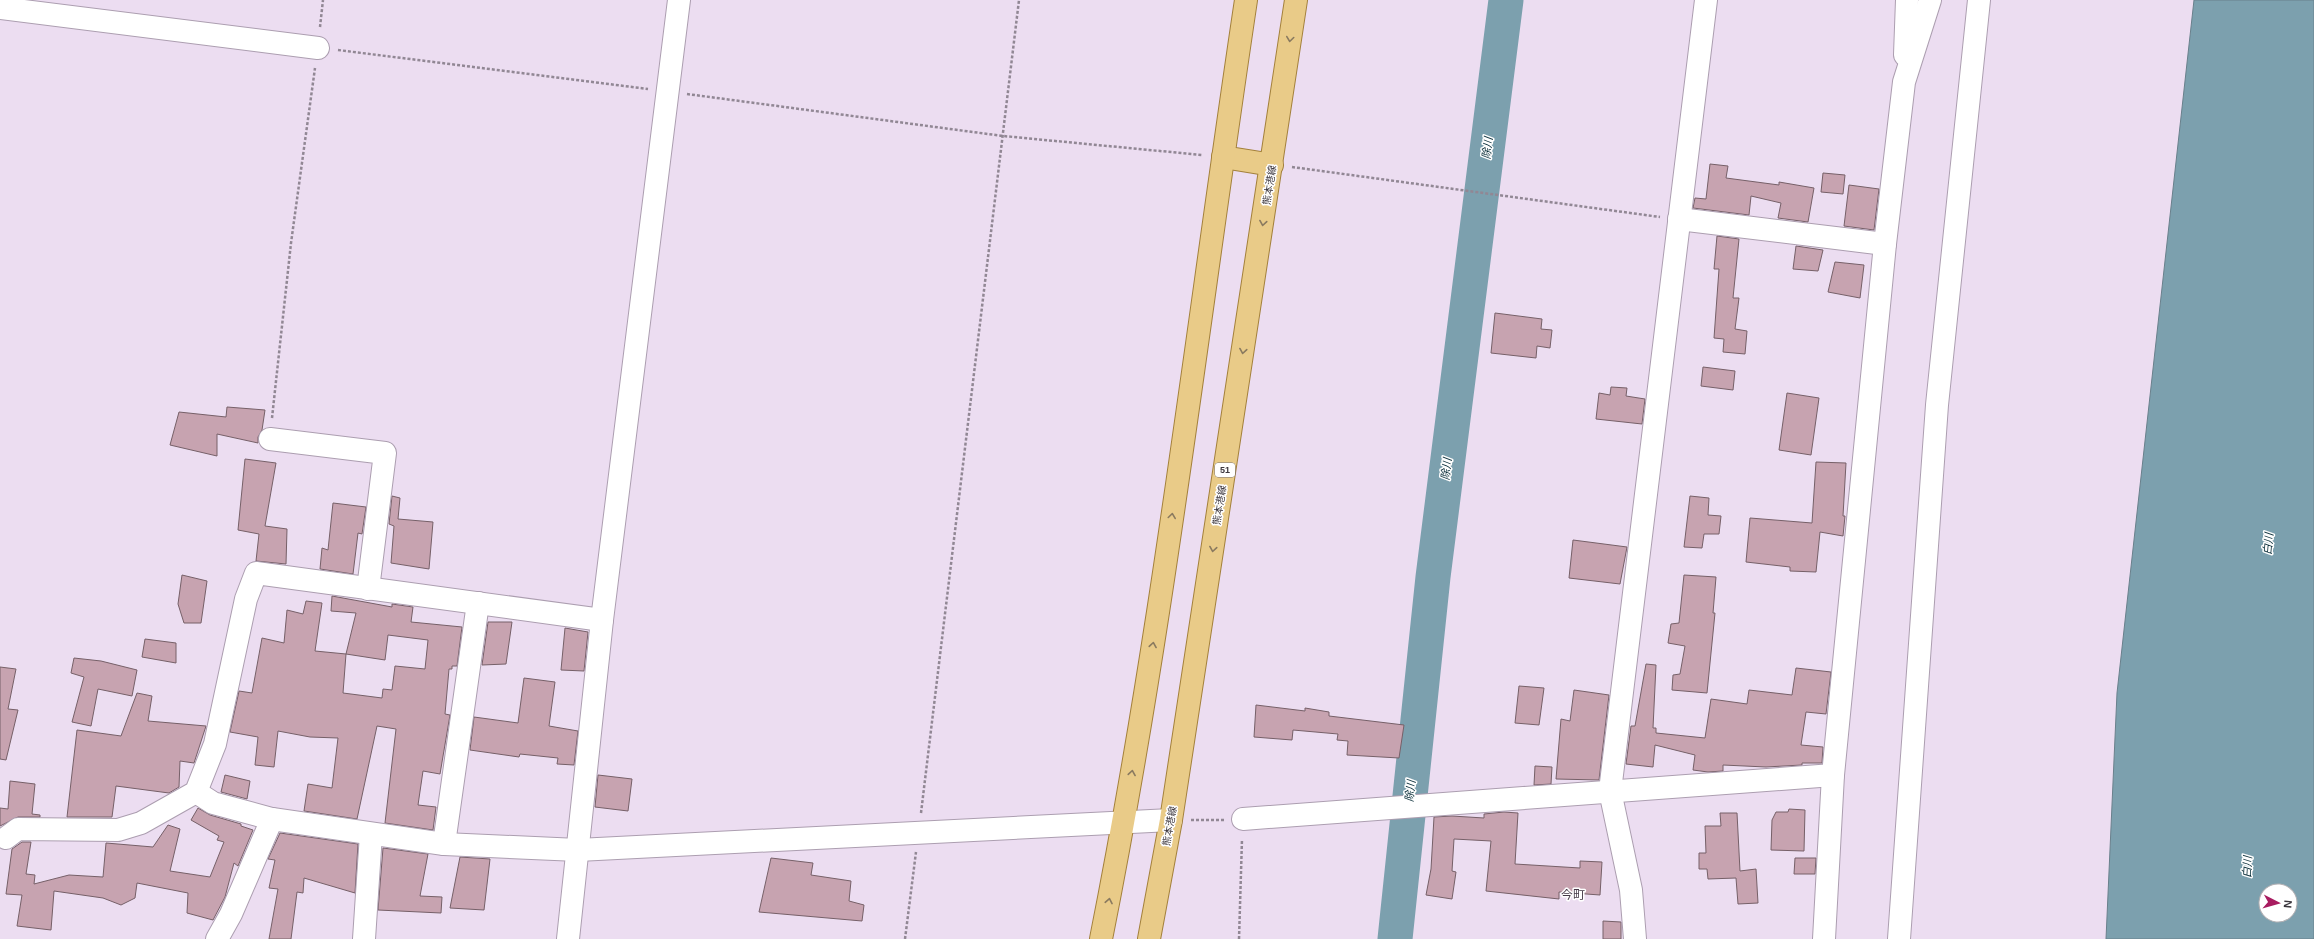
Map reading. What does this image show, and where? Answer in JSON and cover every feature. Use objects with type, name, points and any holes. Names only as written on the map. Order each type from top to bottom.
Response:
[{"type":"main road","points":[[1101,939],[1124,822],[1162,586],[1222,157],[1246,0]]},
{"type":"main road","name":"熊本港線","points":[[1149,939],[1171,820],[1296,0]]},
{"type":"main road","points":[[1222,157],[1272,164]]},
{"type":"street","points":[[568,939],[602,620],[679,0]]},
{"type":"street","points":[[1635,939],[1631,890],[1610,791],[1706,0]]},
{"type":"street","points":[[1824,939],[1833,775],[1885,244],[1904,82],[1907,0]]},
{"type":"street","points":[[1904,82],[1930,0]]},
{"type":"street","points":[[1899,939],[1937,405],[1978,0]]},
{"type":"street","points":[[0,8],[318,48]]},
{"type":"street","points":[[1679,219],[1885,244]]},
{"type":"street","points":[[270,439],[385,453],[368,588]]},
{"type":"street","points":[[6,838],[18,830],[118,830],[141,823],[196,792],[215,744],[246,600],[256,573],[602,620]]},
{"type":"street","points":[[444,844],[478,603]]},
{"type":"street","points":[[1243,819],[1833,775]]},
{"type":"street","points":[[196,792],[213,803],[272,820],[444,844],[578,850],[1171,820]]},
{"type":"street","points":[[217,939],[231,914],[272,820]]},
{"type":"street","points":[[364,939],[371,834]]},
{"type":"path","points":[[270,439],[291,243],[318,48],[323,0]]},
{"type":"path","points":[[905,939],[1019,0]]},
{"type":"path","points":[[318,48],[1002,136],[1222,157]]},
{"type":"path","points":[[1272,164],[1679,219]]},
{"type":"path","points":[[1171,820],[1243,819],[1239,939]]},
{"type":"water","name":"白川","points":[[2194,0],[2314,0],[2314,939],[2106,939],[2117,693]]},
{"type":"building","points":[[1710,164],[1728,166],[1726,178],[1779,185],[1779,182],[1814,188],[1808,222],[1778,218],[1781,203],[1751,196],[1749,215],[1693,208],[1695,198],[1706,199]]},
{"type":"building","points":[[1823,173],[1845,175],[1843,194],[1821,192]]},
{"type":"building","points":[[1849,185],[1879,189],[1874,230],[1844,226]]},
{"type":"building","points":[[1717,236],[1739,239],[1733,298],[1739,298],[1735,329],[1747,331],[1745,354],[1723,352],[1724,339],[1714,338],[1719,269],[1714,269]]},
{"type":"building","points":[[1796,246],[1823,250],[1818,271],[1793,269]]},
{"type":"building","points":[[1835,262],[1864,265],[1860,298],[1828,292]]},
{"type":"building","points":[[1495,313],[1542,319],[1541,329],[1552,330],[1550,348],[1537,346],[1536,358],[1491,353]]},
{"type":"building","points":[[1703,367],[1735,371],[1733,390],[1701,386]]},
{"type":"building","points":[[1611,387],[1627,388],[1626,396],[1645,399],[1642,424],[1596,419],[1599,393],[1610,395]]},
{"type":"building","points":[[1787,393],[1819,398],[1811,455],[1779,450]]},
{"type":"building","points":[[227,407],[265,410],[262,430],[258,437],[258,443],[217,434],[217,456],[170,445],[179,412],[226,417]]},
{"type":"building","points":[[245,459],[276,463],[265,526],[287,529],[286,564],[256,561],[259,534],[238,530]]},
{"type":"building","points":[[1816,462],[1846,463],[1843,536],[1820,532],[1816,572],[1790,571],[1790,567],[1746,562],[1750,518],[1812,523]]},
{"type":"building","points":[[392,496],[400,498],[398,519],[433,522],[429,569],[391,563],[394,526],[389,524]]},
{"type":"building","points":[[1690,496],[1709,498],[1708,515],[1721,516],[1719,534],[1704,534],[1702,548],[1684,547]]},
{"type":"building","points":[[333,503],[366,507],[362,534],[358,533],[353,574],[320,569],[322,548],[328,550]]},
{"type":"building","points":[[1573,540],[1627,547],[1620,584],[1569,578]]},
{"type":"building","points":[[182,575],[207,581],[201,623],[184,623],[178,604]]},
{"type":"building","points":[[1684,575],[1716,577],[1713,613],[1715,613],[1707,693],[1672,690],[1673,675],[1680,674],[1685,646],[1668,643],[1671,624],[1679,623]]},
{"type":"building","points":[[332,596],[392,607],[392,604],[413,607],[411,622],[462,627],[457,666],[452,666],[452,669],[449,669],[445,714],[450,715],[440,774],[423,771],[418,805],[436,807],[433,830],[385,823],[396,729],[377,726],[357,819],[304,811],[308,784],[332,788],[338,738],[310,737],[278,731],[274,767],[255,765],[258,737],[230,732],[239,691],[252,693],[262,638],[284,643],[287,610],[303,614],[306,601],[322,603],[315,651],[346,654],[356,613],[331,611]],"holes":[[[388,635],[428,640],[425,669],[395,666],[392,690],[383,689],[382,698],[343,693],[346,654],[385,660]]]},
{"type":"building","points":[[488,622],[512,622],[506,664],[482,665]]},
{"type":"building","points":[[565,628],[588,632],[584,671],[561,670]]},
{"type":"building","points":[[145,639],[176,643],[176,663],[142,657]]},
{"type":"building","points":[[74,658],[101,661],[137,670],[132,696],[98,689],[91,726],[72,722],[84,677],[71,673]]},
{"type":"building","points":[[1646,664],[1656,665],[1653,728],[1656,728],[1656,733],[1705,738],[1711,699],[1747,704],[1749,690],[1792,695],[1796,668],[1831,672],[1826,714],[1806,712],[1801,745],[1823,747],[1822,763],[1802,763],[1802,765],[1766,767],[1723,765],[1723,771],[1708,772],[1693,770],[1695,755],[1655,745],[1653,767],[1626,764],[1631,726],[1635,726]]},
{"type":"building","points":[[0,667],[16,669],[8,709],[18,710],[6,760],[0,759]]},
{"type":"building","points":[[524,678],[555,682],[549,726],[578,731],[574,765],[557,764],[558,758],[520,754],[519,757],[470,750],[474,717],[518,723]]},
{"type":"building","points":[[1519,686],[1544,688],[1539,725],[1515,723]]},
{"type":"building","points":[[1574,690],[1609,695],[1599,780],[1556,779],[1561,719],[1570,721]]},
{"type":"building","points":[[137,693],[152,696],[148,721],[206,726],[194,763],[180,761],[179,787],[169,793],[116,786],[112,817],[67,817],[77,730],[121,736]]},
{"type":"building","points":[[1256,705],[1305,711],[1305,708],[1329,712],[1329,716],[1404,725],[1399,758],[1347,755],[1348,741],[1337,740],[1338,734],[1293,730],[1292,740],[1254,737]]},
{"type":"building","points":[[1535,766],[1552,767],[1551,784],[1534,785]]},
{"type":"building","points":[[225,775],[250,781],[247,799],[221,792]]},
{"type":"building","points":[[598,775],[632,779],[628,811],[595,807]]},
{"type":"building","points":[[10,781],[35,784],[32,814],[40,815],[40,817],[18,817],[0,826],[0,808],[8,809]]},
{"type":"building","points":[[198,808],[210,815],[241,824],[241,826],[253,830],[238,866],[234,863],[225,897],[213,920],[187,913],[188,893],[137,883],[135,898],[121,905],[103,898],[54,891],[51,930],[17,926],[22,895],[6,894],[12,849],[22,842],[31,842],[26,874],[35,875],[34,884],[69,875],[103,877],[106,843],[153,847],[168,825],[180,829],[170,871],[210,877],[224,842],[217,840],[219,836],[191,820]]},
{"type":"building","points":[[1789,809],[1805,810],[1804,851],[1771,850],[1772,820],[1776,812],[1788,812]]},
{"type":"building","points":[[1504,812],[1518,813],[1515,864],[1580,868],[1580,861],[1602,862],[1600,895],[1559,892],[1559,899],[1486,891],[1491,841],[1454,839],[1452,871],[1456,872],[1452,899],[1426,895],[1431,869],[1434,817],[1452,816],[1484,818],[1484,814]]},
{"type":"building","points":[[1720,813],[1737,813],[1740,871],[1756,869],[1758,903],[1738,904],[1736,878],[1708,879],[1707,869],[1699,869],[1699,853],[1706,853],[1705,826],[1721,826]]},
{"type":"building","points":[[280,833],[358,844],[355,893],[304,878],[303,893],[297,892],[291,939],[269,939],[278,889],[269,888],[275,860],[268,859]]},
{"type":"building","points":[[383,848],[428,854],[420,896],[442,897],[441,913],[378,910]]},
{"type":"building","points":[[460,857],[490,859],[484,910],[450,908]]},
{"type":"building","points":[[771,858],[813,863],[811,875],[851,881],[849,901],[864,905],[862,921],[759,912]]},
{"type":"building","points":[[1795,858],[1816,858],[1815,874],[1794,874]]},
{"type":"building","points":[[1603,921],[1621,922],[1621,939],[1603,939]]},
{"type":"waterway","name":"除川","points":[[1395,939],[1433,577],[1506,0]]},
{"type":"district","name":"今町","points":[[1573,895]]}]
